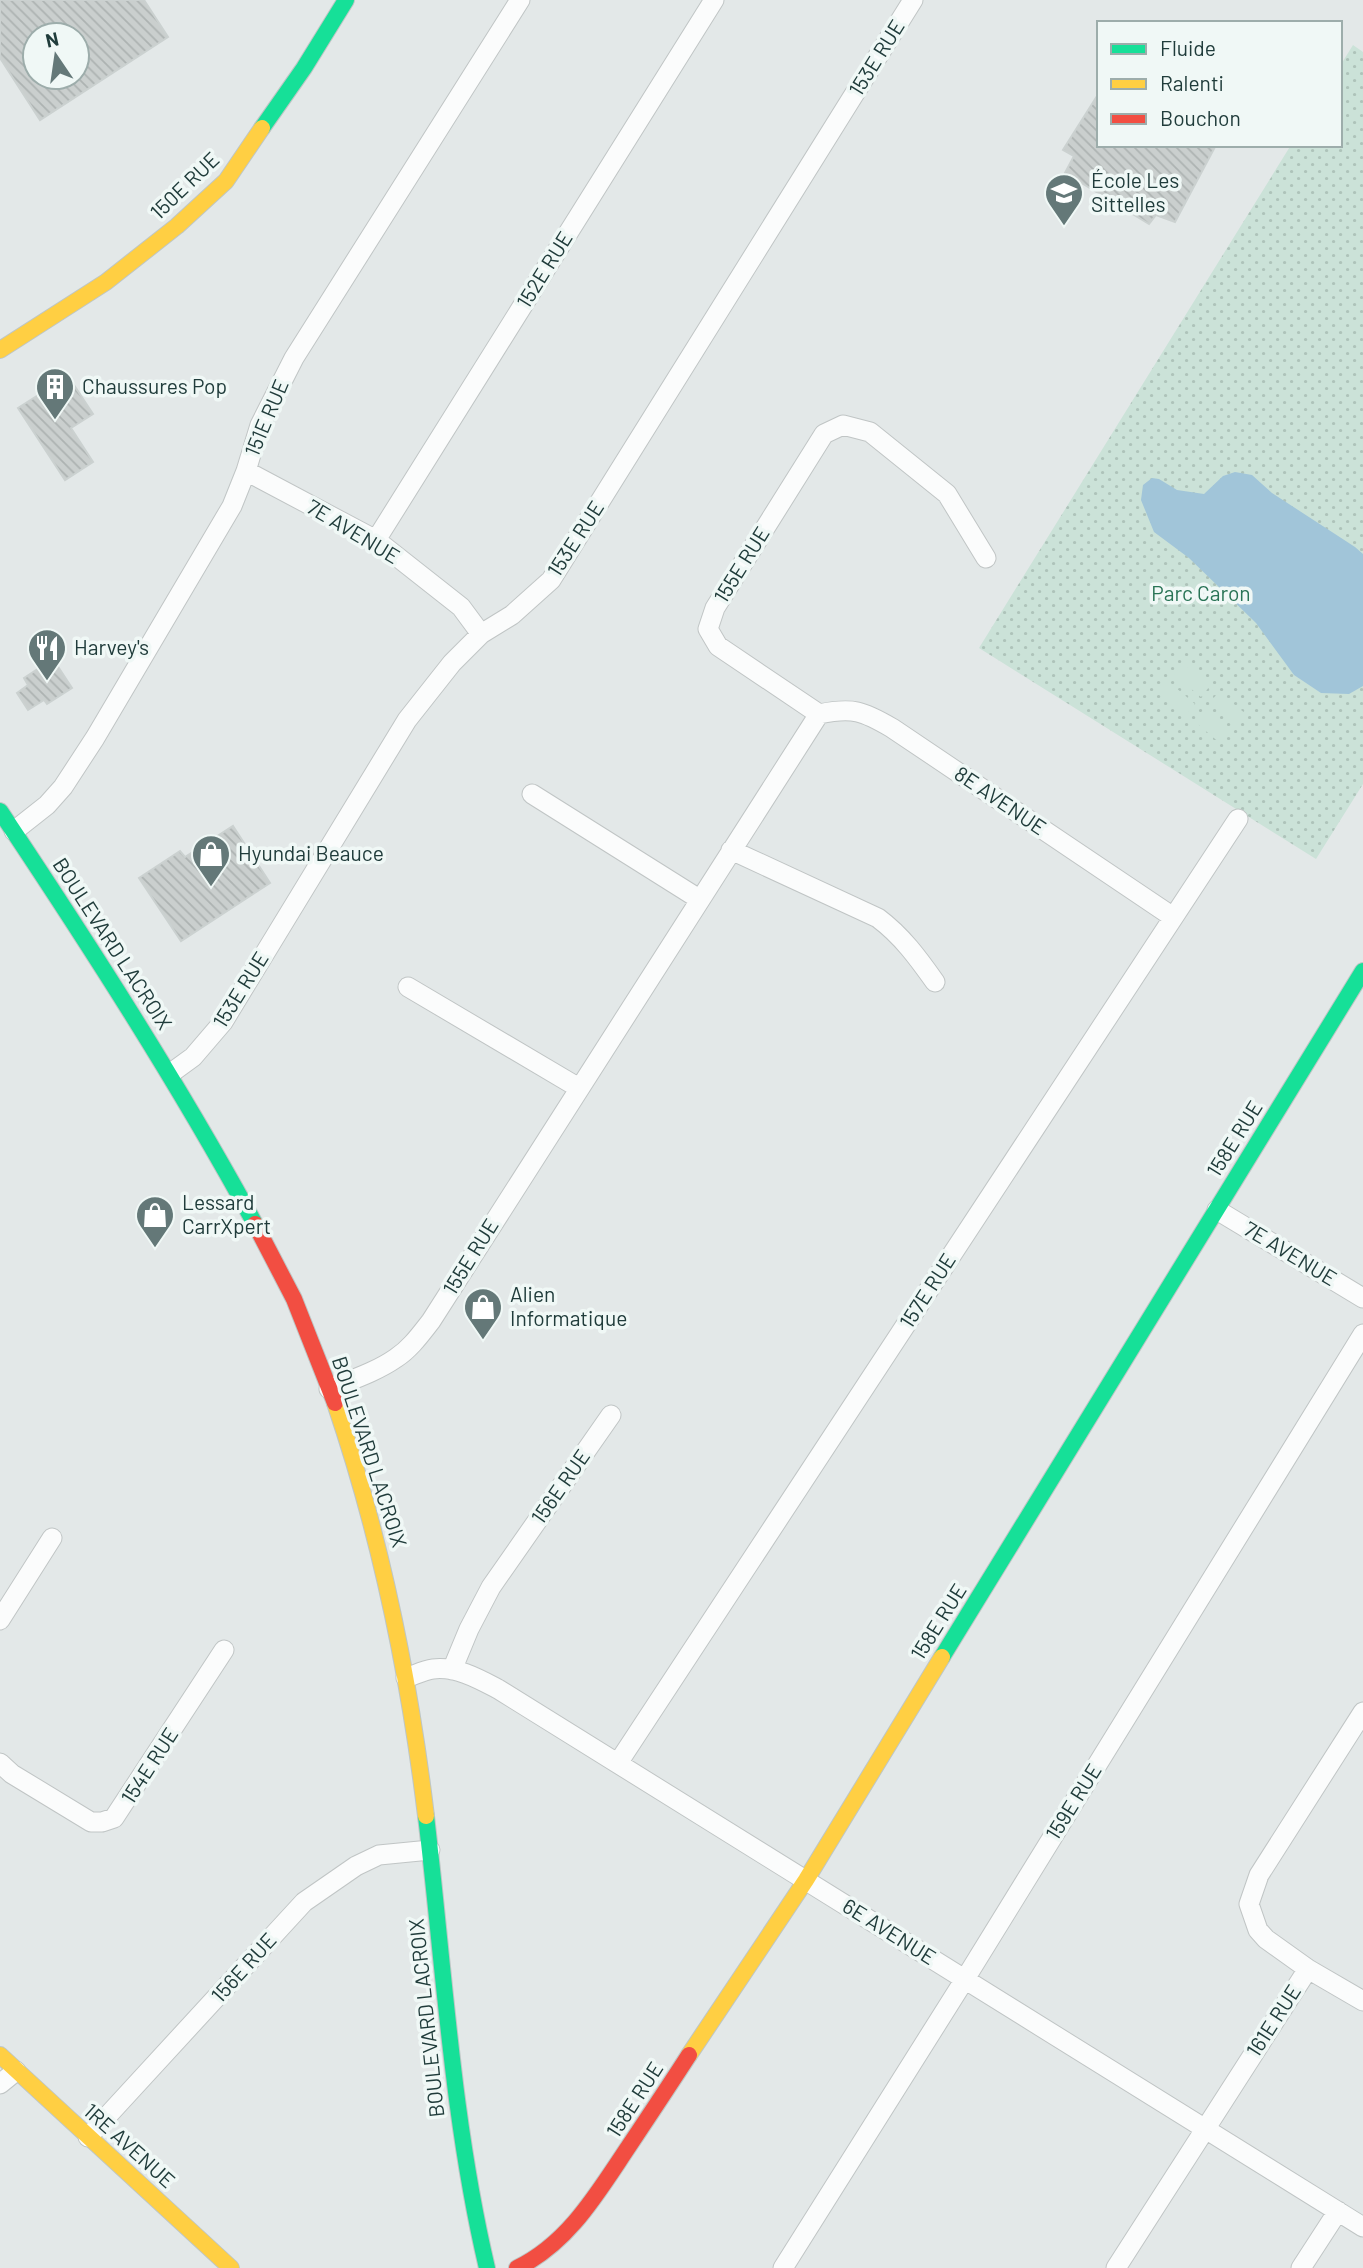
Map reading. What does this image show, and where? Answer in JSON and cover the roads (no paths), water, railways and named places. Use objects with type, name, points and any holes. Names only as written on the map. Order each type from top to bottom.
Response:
[{"type":"street","name":"150E RUE","points":[[0,350],[106,282],[177,226],[226,181],[346,0]]},
{"type":"street","name":"151E RUE","points":[[14,831],[47,805],[63,787],[95,738],[232,506],[260,425],[294,358],[520,0]]},
{"type":"street","name":"152E RUE","points":[[376,540],[713,0]]},
{"type":"street","name":"153E RUE","points":[[171,1073],[193,1057],[223,1022],[407,720],[443,673],[481,634],[512,615],[551,580],[913,0]]},
{"type":"street","name":"155E RUE","points":[[329,1389],[382,1367],[411,1346],[431,1321],[819,714],[718,646],[708,629],[715,608],[824,434],[843,425],[870,432],[947,494],[986,558]]},
{"type":"street","name":"7E AVENUE","points":[[246,471],[376,540],[461,607],[481,634]]},
{"type":"street","name":"8E AVENUE","points":[[819,714],[851,709],[866,713],[1174,917]]},
{"type":"street","points":[[532,794],[699,899]]},
{"type":"street","name":"BOULEVARD LACROIX","points":[[0,811],[171,1073],[270,1253],[300,1314],[329,1389],[372,1519],[406,1678],[430,1850],[459,2130],[472,2211],[488,2268]]},
{"type":"street","name":"157E RUE","points":[[618,1763],[1238,820]]},
{"type":"street","points":[[731,850],[878,918],[894,929],[908,944],[935,982]]},
{"type":"street","name":"158E RUE","points":[[517,2268],[550,2248],[571,2228],[604,2185],[806,1880],[1363,971]]},
{"type":"street","points":[[408,987],[579,1088]]},
{"type":"street","name":"7E AVENUE","points":[[1217,1210],[1363,1298]]},
{"type":"street","name":"159E RUE","points":[[783,2268],[965,1979],[1363,1334]]},
{"type":"street","name":"156E RUE","points":[[452,1670],[491,1587],[611,1415]]},
{"type":"street","points":[[0,1620],[52,1538]]},
{"type":"street","name":"154E RUE","points":[[4,1774],[91,1822],[114,1818],[224,1650]]},
{"type":"street","name":"6E AVENUE","points":[[406,1678],[433,1669],[452,1670],[474,1676],[498,1689],[1363,2227]]},
{"type":"street","name":"161E RUE","points":[[1116,2268],[1308,1969],[1266,1940],[1258,1930],[1250,1905],[1259,1875],[1363,1712]]},
{"type":"street","name":"156E RUE","points":[[88,2137],[304,1902],[356,1866],[379,1855],[430,1850]]},
{"type":"street","points":[[1308,1969],[1363,2001]]},
{"type":"street","name":"1RE AVENUE","points":[[0,2055],[231,2268]]},
{"type":"street","points":[[0,2084],[16,2071]]},
{"type":"street","points":[[1301,2268],[1338,2211]]},
{"type":"water","points":[[1235,472],[1252,475],[1272,493],[1363,554],[1363,686],[1349,694],[1321,693],[1294,675],[1256,623],[1189,558],[1154,532],[1141,500],[1143,485],[1152,478],[1159,479],[1177,490],[1204,494],[1223,476]]},
{"type":"place","name":"École Les Sittelles","points":[[1064,227]]},
{"type":"place","name":"Chaussures Pop","points":[[55,421]]},
{"type":"place","name":"Harvey's","points":[[47,682]]},
{"type":"place","name":"Hyundai Beauce","points":[[211,888]]},
{"type":"place","name":"Lessard CarrXpert","points":[[155,1249]]},
{"type":"place","name":"Alien Informatique","points":[[483,1341]]},
{"type":"park label","name":"Parc Caron","points":[[1201,594]]}]
